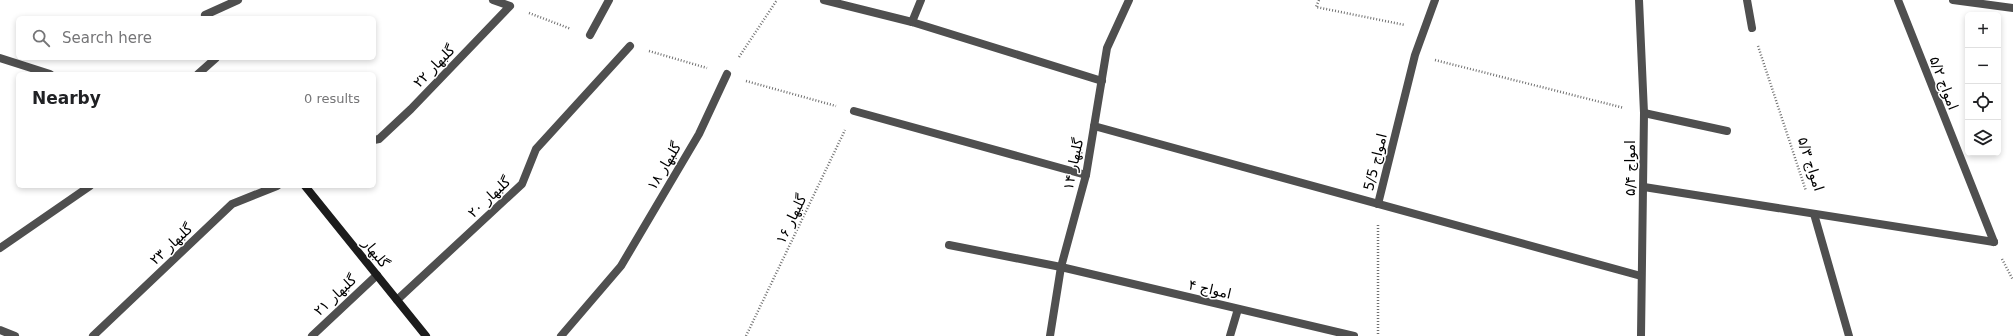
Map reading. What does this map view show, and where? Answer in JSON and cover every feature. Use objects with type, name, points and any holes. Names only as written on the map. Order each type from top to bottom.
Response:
[{"type":"street","points":[[206,16],[205,15],[238,0]]},
{"type":"street","name":"گلبهار ۲۲","points":[[376,140],[379,139],[411,110],[510,6],[493,0]]},
{"type":"street","points":[[590,35],[609,0]]},
{"type":"street","points":[[824,0],[912,22],[1102,81]]},
{"type":"street","points":[[912,22],[921,0]]},
{"type":"street","name":"گلبهار ۱۴","points":[[1050,336],[1061,267],[1086,175],[1107,48],[1129,0]]},
{"type":"street","name":"امواج 5/5","points":[[1378,204],[1415,55],[1435,0]]},
{"type":"street","name":"امواج ۵/۴","points":[[1640,0],[1644,113],[1641,336]]},
{"type":"street","points":[[1746,0],[1752,28]]},
{"type":"street","name":"امواج ۵/۲","points":[[1814,214],[1994,242],[1898,0]]},
{"type":"street","points":[[1953,0],[2013,8]]},
{"type":"street","name":"گلبهار ۲۰","points":[[397,300],[522,184],[536,149],[630,46]]},
{"type":"street","points":[[0,58],[44,72]]},
{"type":"street","points":[[200,72],[214,60]]},
{"type":"street","name":"گلبهار ۱۸","points":[[561,336],[621,266],[699,134],[727,74]]},
{"type":"street","points":[[854,111],[1086,175]]},
{"type":"street","points":[[1644,113],[1727,131]]},
{"type":"street","points":[[1094,126],[1641,276]]},
{"type":"street","points":[[1644,187],[1814,214]]},
{"type":"street","points":[[0,248],[87,188]]},
{"type":"street","name":"گلبهار ۲۳","points":[[93,336],[232,204],[272,188]]},
{"type":"street","name":"گلبهار","points":[[307,188],[426,336]]},
{"type":"street","name":"امواج ۵/۳","points":[[1814,214],[1849,336]]},
{"type":"street","name":"امواج ۴","points":[[949,246],[1061,267],[1354,336]]},
{"type":"street","name":"گلبهار ۲۱","points":[[312,336],[377,275]]},
{"type":"street","points":[[1230,336],[1238,309]]},
{"type":"street","points":[[0,330],[15,336]]},
{"type":"path","points":[[777,0],[727,74],[758,85],[854,111]]},
{"type":"path","points":[[1319,0],[1316,7],[1425,29]]},
{"type":"path","name":"امواج ۵/۳","points":[[1752,28],[1814,214]]},
{"type":"path","points":[[1415,55],[1644,113]]},
{"type":"path","name":"گلبهار ۱۶","points":[[746,336],[854,111]]},
{"type":"path","name":"امواج 5/5","points":[[1378,204],[1378,336]]}]
